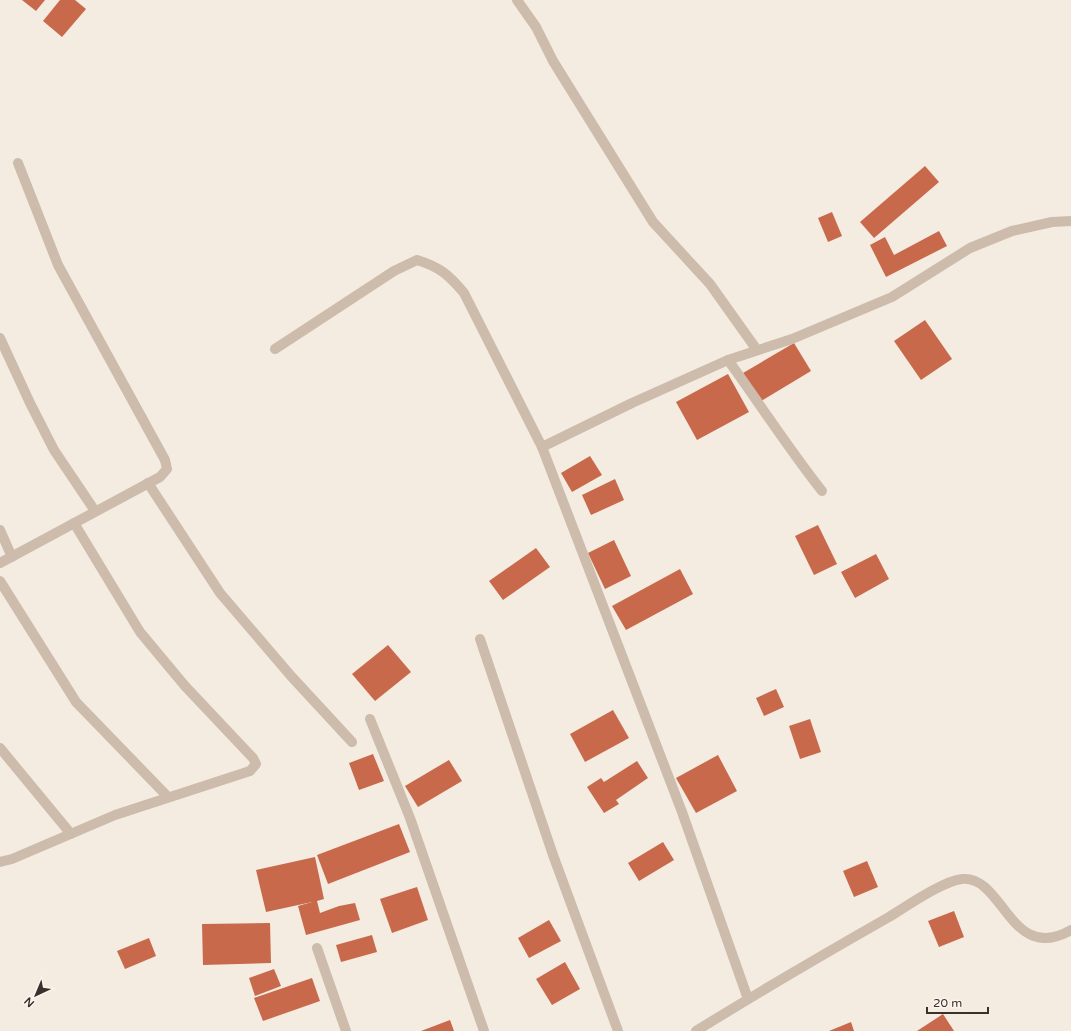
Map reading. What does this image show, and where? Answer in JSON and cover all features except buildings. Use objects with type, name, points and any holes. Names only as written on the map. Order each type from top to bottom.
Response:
[{"type":"street","points":[[517,0],[536,28],[653,222],[710,284],[757,350]]},
{"type":"street","points":[[0,563],[160,477],[167,469],[165,460],[58,265],[18,163]]},
{"type":"street","points":[[542,447],[632,403],[728,360],[792,339],[892,296],[970,248],[1012,230],[1052,222],[1071,221]]},
{"type":"street","points":[[275,349],[394,271],[417,260],[435,265],[449,276],[464,293],[542,447],[682,812],[748,999]]},
{"type":"street","points":[[0,338],[30,403],[54,450],[95,511]]},
{"type":"street","points":[[728,360],[760,404],[789,450],[822,491]]},
{"type":"street","points":[[148,483],[220,593],[291,676],[352,742]]},
{"type":"street","points":[[0,862],[12,859],[114,815],[250,771],[256,764],[185,686],[140,632],[74,523]]},
{"type":"street","points":[[0,530],[12,557]]},
{"type":"street","points":[[0,581],[76,702],[168,798]]},
{"type":"street","points":[[480,639],[553,855],[618,1031]]},
{"type":"street","points":[[370,719],[410,818],[484,1031]]},
{"type":"street","points":[[0,748],[71,834]]},
{"type":"street","points":[[696,1031],[748,999],[945,885],[962,879],[972,880],[986,888],[1013,922],[1023,931],[1049,938],[1071,930]]},
{"type":"street","points":[[317,948],[346,1031]]}]
